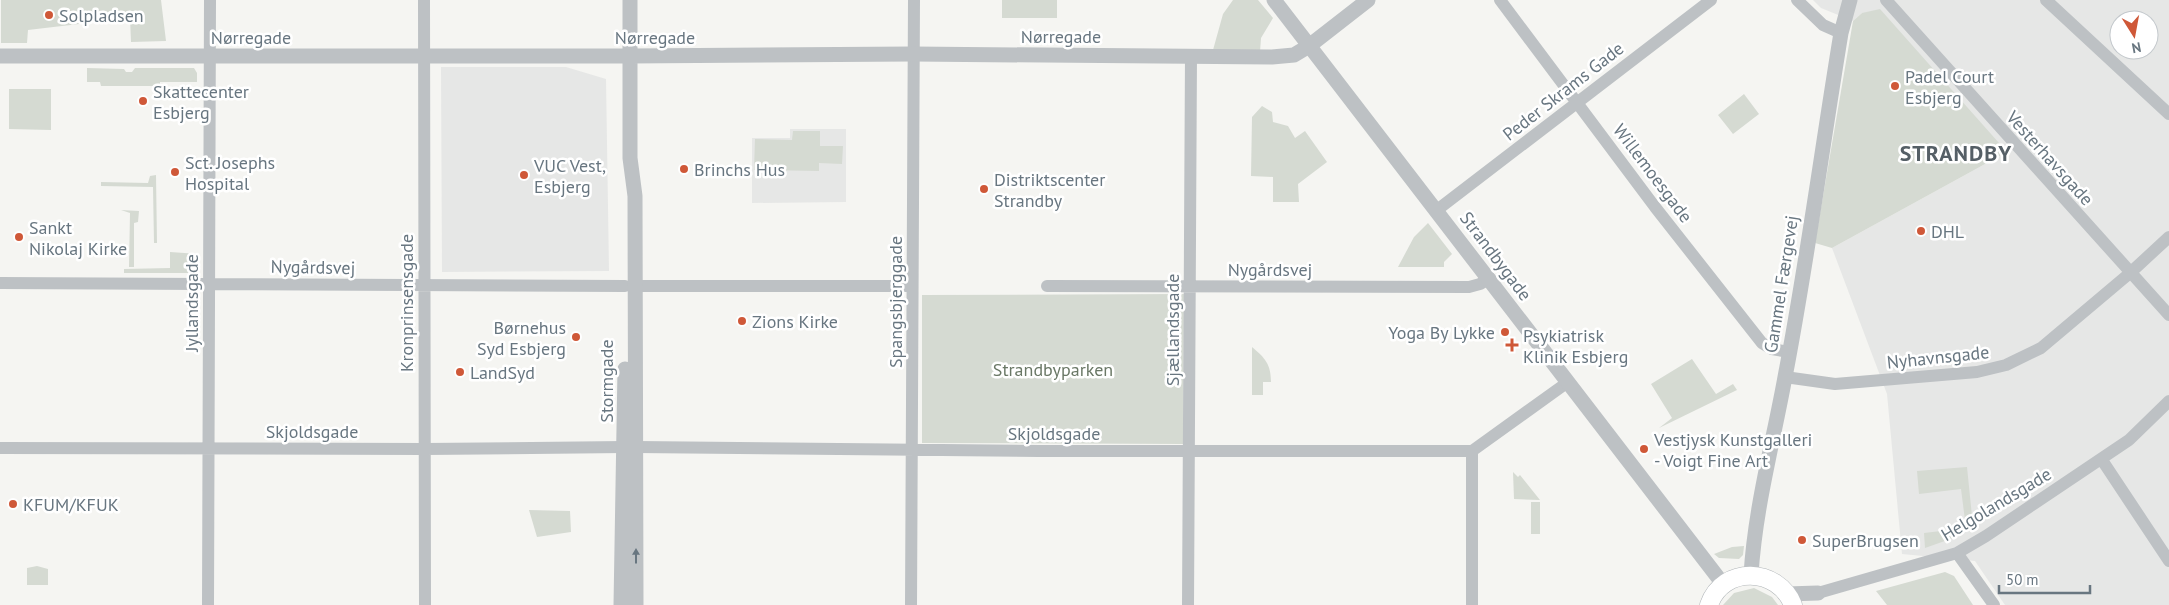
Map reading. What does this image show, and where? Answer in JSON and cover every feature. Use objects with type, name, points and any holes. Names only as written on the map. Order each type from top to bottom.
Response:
[{"type":"main road","points":[[1709,605],[1715,592],[1723,584],[1732,579],[1751,575],[1772,580],[1793,601]]},
{"type":"street","name":"Jyllandsgade","points":[[208,605],[210,0]]},
{"type":"street","name":"Kronprinsensgade","points":[[424,0],[425,605]]},
{"type":"street","name":"Stormgade","points":[[630,0],[630,158],[634,188],[630,286],[630,447],[636,605]]},
{"type":"street","name":"Spangsbjerggade","points":[[911,605],[914,0]]},
{"type":"street","name":"Strandbygade","points":[[1274,0],[1490,278],[1723,584]]},
{"type":"street","name":"Nørregade","points":[[0,56],[913,54],[1272,57],[1294,54],[1309,46],[1368,0]]},
{"type":"street","name":"Willemoesgade","points":[[1500,0],[1655,207],[1762,343],[1772,349],[1789,352]]},
{"type":"street","name":"Peder Skrams Gade","points":[[1437,210],[1711,0]]},
{"type":"street","points":[[1797,0],[1823,25],[1840,33]]},
{"type":"street","name":"Gammel Færgevej","points":[[1751,575],[1754,541],[1767,458],[1785,377],[1840,33],[1850,0]]},
{"type":"street","name":"Vesterhavsgade","points":[[1886,0],[2169,315]]},
{"type":"street","points":[[2046,0],[2169,114]]},
{"type":"street","name":"Sjællandsgade","points":[[1188,605],[1192,55]]},
{"type":"street","name":"Nyhavnsgade","points":[[1785,377],[1835,384],[1968,373],[2000,368],[2021,360],[2041,348],[2130,273],[2169,237]]},
{"type":"street","name":"Nygårdsvej","points":[[1047,286],[1469,288],[1490,278]]},
{"type":"street","name":"Nygårdsvej","points":[[0,283],[208,283],[423,287],[912,286]]},
{"type":"street","points":[[1472,605],[1472,451],[1568,382]]},
{"type":"street","name":"Helgolandsgade","points":[[1793,601],[1957,553],[2130,440],[2169,401]]},
{"type":"street","name":"Stormgade","points":[[620,605],[630,447]]},
{"type":"street","name":"Skjoldsgade","points":[[0,448],[425,449],[630,447],[912,450],[1472,451]]},
{"type":"street","points":[[2102,460],[2169,561]]},
{"type":"street","points":[[1957,553],[1994,605]]},
{"type":"shaded area","points":[[1813,0],[2169,0],[2169,605],[2005,605],[1975,561],[1902,554],[1887,394],[1832,248],[2007,152],[1862,13],[1853,21],[1821,8]]},
{"type":"shaded area","name":"VUC Vest, Esbjerg","points":[[441,67],[566,67],[606,79],[609,271],[442,272]]},
{"type":"shaded area","points":[[790,129],[846,129],[846,202],[752,203],[752,138],[790,138]]},
{"type":"green space","points":[[1,0],[161,0],[166,41],[131,42],[130,18],[28,30],[27,43],[1,43]]},
{"type":"green space","points":[[1002,0],[1057,0],[1057,18],[1002,18]]},
{"type":"green space","points":[[1233,0],[1258,0],[1273,18],[1261,38],[1260,52],[1213,50],[1223,14]]},
{"type":"green space","name":"Padel Court Esbjerg","points":[[1880,9],[2007,152],[1832,248],[1815,243],[1853,21],[1862,13]]},
{"type":"green space","points":[[87,68],[124,69],[126,72],[132,72],[135,68],[194,68],[197,73],[197,82],[160,82],[160,86],[101,86],[100,82],[87,82]]},
{"type":"green space","points":[[9,89],[51,89],[51,130],[9,129]]},
{"type":"green space","points":[[1744,94],[1759,114],[1733,134],[1718,115]]},
{"type":"green space","points":[[1262,106],[1272,112],[1273,122],[1288,126],[1295,138],[1305,131],[1327,162],[1298,184],[1299,202],[1273,202],[1273,177],[1251,176],[1252,117]]},
{"type":"green space","points":[[793,131],[820,131],[820,146],[843,146],[842,164],[819,163],[819,171],[754,170],[755,139],[792,140]]},
{"type":"green space","points":[[156,175],[157,243],[154,243],[153,187],[101,186],[101,182],[148,183],[150,176]]},
{"type":"green space","points":[[121,210],[139,211],[138,222],[134,223],[134,267],[129,267],[130,213]]},
{"type":"green space","points":[[1428,223],[1452,254],[1444,262],[1444,267],[1398,267],[1414,237]]},
{"type":"green space","points":[[170,252],[199,254],[199,269],[190,273],[124,273],[124,269],[170,268]]},
{"type":"green space","name":"Strandbyparken","points":[[1184,294],[1183,444],[922,443],[922,295]]},
{"type":"green space","points":[[1252,347],[1264,358],[1270,370],[1271,382],[1263,382],[1263,395],[1252,395]]},
{"type":"green space","points":[[1692,359],[1716,394],[1733,384],[1737,390],[1659,428],[1672,418],[1651,384]]},
{"type":"green space","points":[[1967,467],[1973,526],[1956,537],[1925,548],[1924,533],[1966,528],[1961,489],[1919,494],[1917,471]]},
{"type":"green space","points":[[1513,472],[1518,477],[1520,475],[1540,500],[1514,499]]},
{"type":"green space","points":[[1531,502],[1540,502],[1540,534],[1531,534]]},
{"type":"green space","points":[[529,510],[570,511],[571,532],[537,537]]},
{"type":"green space","points":[[1744,546],[1743,555],[1739,559],[1719,558],[1714,554],[1732,547]]},
{"type":"green space","points":[[37,566],[48,569],[48,585],[27,585],[27,568]]},
{"type":"green space","points":[[1945,572],[1954,576],[1973,605],[1887,605],[1876,591]]},
{"type":"green space","points":[[1754,588],[1772,597],[1778,605],[1723,605],[1734,593]]},
{"type":"place","name":"Solpladsen","points":[[49,15]]},
{"type":"place","name":"Padel Court Esbjerg","points":[[1895,86]]},
{"type":"place","name":"Skattecenter Esbjerg","points":[[143,101]]},
{"type":"place","name":"Brinchs Hus","points":[[684,169]]},
{"type":"place","name":"Sct. Josephs Hospital","points":[[175,172]]},
{"type":"place","name":"VUC Vest, Esbjerg","points":[[524,175]]},
{"type":"place","name":"Distriktscenter Strandby","points":[[984,189]]},
{"type":"place","name":"DHL","points":[[1921,231]]},
{"type":"place","name":"Sankt Nikolaj Kirke","points":[[19,237]]},
{"type":"place","name":"Zions Kirke","points":[[742,321]]},
{"type":"place","name":"Yoga By Lykke","points":[[1505,332]]},
{"type":"place","name":"Børnehus Syd Esbjerg","points":[[576,337]]},
{"type":"place","name":"Psykiatrisk Klinik Esbjerg","points":[[1512,345]]},
{"type":"place","name":"LandSyd","points":[[460,372]]},
{"type":"place","name":"Vestjysk Kunstgalleri - Voigt Fine Art","points":[[1644,449]]},
{"type":"place","name":"KFUM/KFUK","points":[[13,504]]},
{"type":"place","name":"SuperBrugsen","points":[[1802,540]]},
{"type":"district","name":"STRANDBY","points":[[1956,153]]}]
